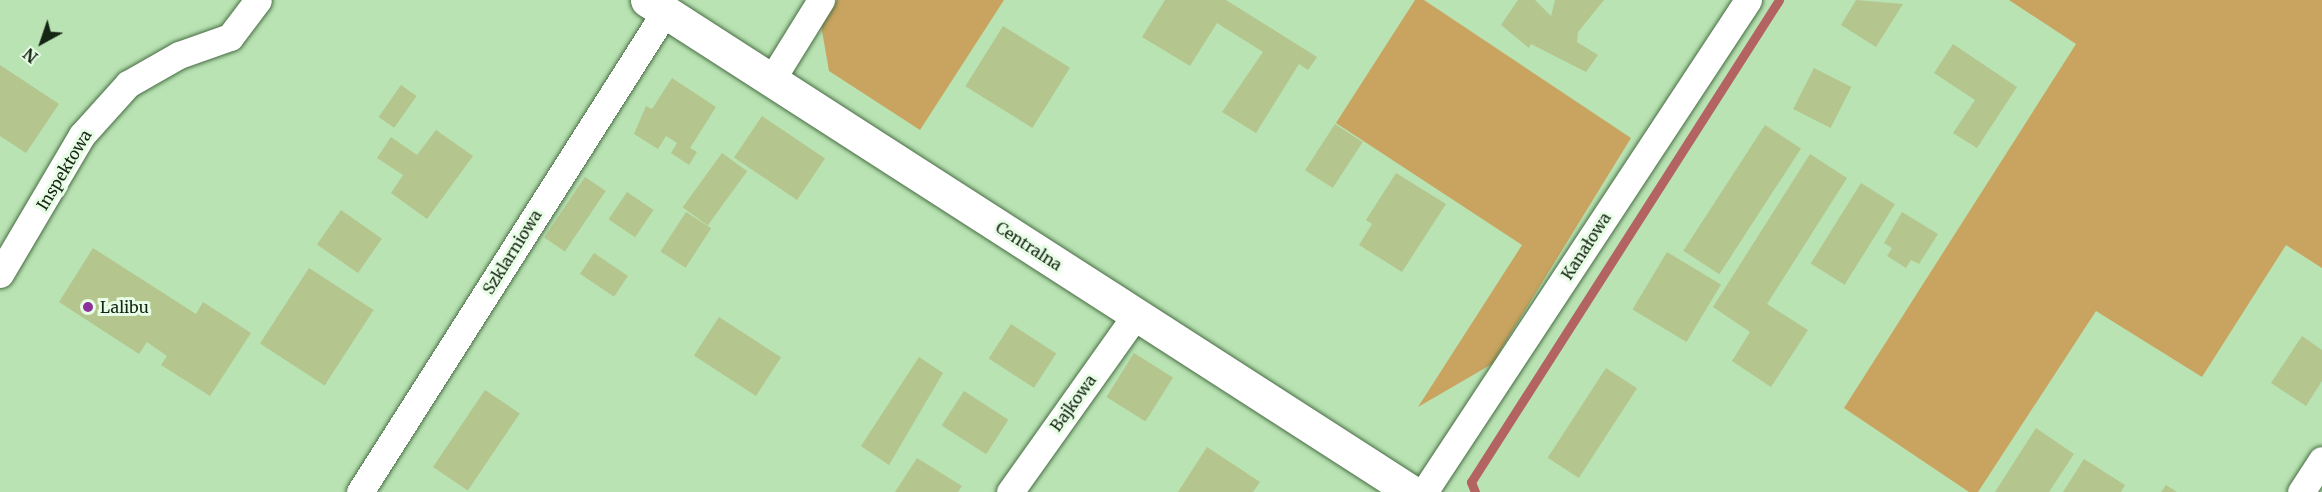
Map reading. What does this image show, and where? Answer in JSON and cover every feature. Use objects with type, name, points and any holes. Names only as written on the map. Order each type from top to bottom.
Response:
[{"type":"street","name":"Inspektowa","points":[[0,274],[82,135],[128,84],[179,55],[230,37],[258,0]]},
{"type":"street","points":[[772,79],[821,0]]},
{"type":"street","name":"Kanałowa","points":[[1424,492],[1748,0]]},
{"type":"street","name":"Centralna","points":[[656,6],[1412,492]]},
{"type":"street","name":"Szklarniowa","points":[[360,492],[656,6]]},
{"type":"street","name":"Bajkowa","points":[[1010,492],[1136,315]]},
{"type":"street","points":[[2301,492],[2322,460]]},
{"type":"shaded area","points":[[837,0],[1004,0],[920,130],[829,71],[821,25]]},
{"type":"shaded area","points":[[1415,0],[1424,0],[1631,138],[1492,364],[1418,407],[1522,245],[1336,123]]},
{"type":"shaded area","points":[[2009,0],[2322,0],[2322,268],[2286,245],[2202,377],[2096,311],[1978,492],[1969,492],[1844,408],[2076,44]]},
{"type":"building","points":[[1165,0],[1226,0],[1317,57],[1308,70],[1299,64],[1256,133],[1222,112],[1263,52],[1217,23],[1190,66],[1142,37]]},
{"type":"building","points":[[1518,0],[1535,0],[1551,16],[1555,0],[1604,0],[1578,32],[1577,42],[1598,55],[1586,72],[1531,44],[1529,48],[1501,25]]},
{"type":"building","points":[[1856,0],[1903,4],[1876,47],[1841,25]]},
{"type":"building","points":[[1003,26],[1070,68],[1032,128],[965,86]]},
{"type":"building","points":[[1953,44],[2017,87],[1977,148],[1953,133],[1975,100],[1934,73]]},
{"type":"building","points":[[0,65],[59,104],[26,153],[0,136]]},
{"type":"building","points":[[1814,68],[1851,87],[1831,128],[1793,109]]},
{"type":"building","points":[[672,78],[716,107],[690,148],[697,152],[689,165],[671,153],[677,143],[666,136],[658,149],[634,134],[646,106],[652,109]]},
{"type":"building","points":[[401,85],[417,96],[394,128],[379,117]]},
{"type":"building","points":[[762,116],[825,158],[797,200],[734,157]]},
{"type":"building","points":[[1335,124],[1363,142],[1333,188],[1305,170]]},
{"type":"building","points":[[1765,125],[1801,148],[1719,274],[1683,251]]},
{"type":"building","points":[[436,130],[473,156],[427,219],[391,193],[403,175],[377,158],[391,137],[417,155]]},
{"type":"building","points":[[722,153],[747,171],[708,225],[683,207]]},
{"type":"building","points":[[1810,154],[1847,178],[1767,304],[1808,330],[1771,387],[1732,361],[1750,332],[1713,307]]},
{"type":"building","points":[[1396,173],[1446,204],[1402,272],[1359,245],[1372,224],[1366,220]]},
{"type":"building","points":[[585,177],[606,191],[565,251],[544,238]]},
{"type":"building","points":[[1861,183],[1895,204],[1845,285],[1811,264]]},
{"type":"building","points":[[627,192],[654,210],[635,237],[609,219]]},
{"type":"building","points":[[341,210],[382,239],[358,273],[317,244]]},
{"type":"building","points":[[686,212],[711,228],[686,268],[660,251]]},
{"type":"building","points":[[1902,212],[1938,234],[1919,264],[1911,260],[1906,268],[1887,256],[1892,248],[1884,243]]},
{"type":"building","points":[[93,248],[196,314],[203,302],[251,333],[210,396],[161,365],[167,356],[147,342],[139,354],[59,302]]},
{"type":"building","points":[[1667,252],[1721,284],[1686,342],[1632,309]]},
{"type":"building","points":[[594,253],[628,276],[614,297],[580,274]]},
{"type":"building","points":[[309,268],[374,310],[325,385],[260,343]]},
{"type":"building","points":[[719,317],[781,357],[756,396],[694,356]]},
{"type":"building","points":[[1011,324],[1056,353],[1034,388],[989,358]]},
{"type":"building","points":[[2302,336],[2322,350],[2322,381],[2306,406],[2271,383]]},
{"type":"building","points":[[1134,353],[1173,377],[1145,421],[1106,397]]},
{"type":"building","points":[[919,357],[943,373],[889,465],[861,446]]},
{"type":"building","points":[[1606,368],[1637,388],[1579,478],[1548,458]]},
{"type":"building","points":[[485,390],[520,413],[468,491],[433,467]]},
{"type":"building","points":[[964,391],[1008,420],[986,454],[942,425]]},
{"type":"building","points":[[2036,428],[2074,454],[2049,492],[1995,492]]},
{"type":"building","points":[[1207,447],[1260,482],[1253,492],[1178,492]]},
{"type":"building","points":[[917,458],[962,486],[958,492],[895,492]]},
{"type":"building","points":[[2084,459],[2125,485],[2121,492],[2063,492]]},
{"type":"building","points":[[2166,485],[2177,492],[2161,492]]},
{"type":"waterway","points":[[1475,492],[1471,482],[1779,0]]},
{"type":"place","name":"Lalibu","points":[[88,307]]}]
